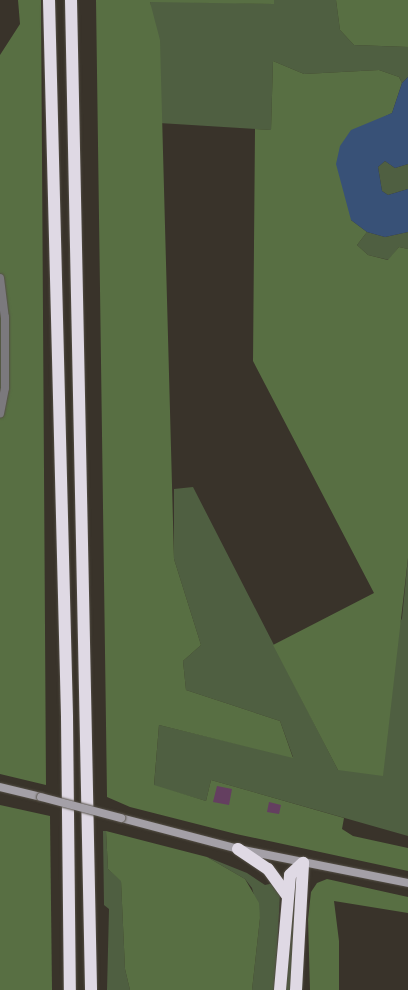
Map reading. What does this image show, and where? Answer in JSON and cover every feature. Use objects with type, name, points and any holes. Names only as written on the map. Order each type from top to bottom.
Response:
[{"type":"highway","points":[[49,0],[67,726],[70,990]]},
{"type":"highway","points":[[71,0],[91,990]]},
{"type":"highway","points":[[238,849],[268,869],[287,895]]},
{"type":"highway","points":[[280,990],[287,895],[290,875],[303,863]]},
{"type":"highway","points":[[296,990],[303,863]]},
{"type":"highway","points":[[91,969],[98,990]]},
{"type":"main road","points":[[0,786],[238,849],[408,883]]},
{"type":"street","points":[[0,278],[5,333],[5,388],[0,414]]},
{"type":"green space","points":[[18,0],[41,0],[46,785],[0,774],[0,55],[20,24]]},
{"type":"green space","points":[[96,0],[274,0],[274,4],[150,2],[160,40],[174,559],[201,645],[183,661],[186,690],[280,721],[293,758],[159,725],[154,785],[206,801],[211,780],[344,818],[342,829],[353,836],[408,848],[408,871],[236,834],[130,807],[107,797]]},
{"type":"green space","points":[[274,0],[336,0],[340,30],[354,45],[408,47],[408,77],[402,83],[399,77],[379,70],[304,74],[273,61],[271,130],[159,123],[150,1],[274,4]]},
{"type":"green space","points":[[336,0],[408,0],[408,47],[354,45],[340,30]]},
{"type":"green space","points":[[273,61],[304,74],[379,70],[399,77],[402,83],[392,113],[374,122],[351,220],[367,232],[357,245],[368,255],[388,260],[399,247],[408,249],[408,558],[383,776],[338,770],[273,645],[374,593],[253,361],[255,129],[271,130]]},
{"type":"green space","points":[[385,161],[395,168],[408,164],[408,189],[388,195],[382,191],[378,167]]},
{"type":"green space","points":[[367,232],[385,237],[408,232],[408,249],[399,247],[389,260],[368,255],[357,245]]},
{"type":"green space","points":[[193,487],[338,770],[402,618],[408,558],[408,836],[211,780],[206,801],[154,786],[159,725],[293,757],[280,721],[186,690],[183,661],[201,645],[174,559],[174,489]]},
{"type":"green space","points":[[0,805],[50,816],[52,990],[0,990]]},
{"type":"green space","points":[[103,831],[106,831],[108,869],[121,880],[125,969],[130,990],[107,990],[109,909],[104,905]]},
{"type":"green space","points":[[106,831],[207,857],[245,879],[259,903],[260,918],[252,990],[130,990],[125,969],[121,881],[108,869]]},
{"type":"green space","points":[[207,857],[247,873],[265,885],[274,883],[280,894],[275,990],[252,990],[260,918],[252,888],[245,879]]},
{"type":"green space","points":[[327,879],[408,897],[408,913],[334,901],[339,941],[339,990],[310,990],[308,919],[311,892],[317,883]]},
{"type":"green space","points":[[293,885],[298,886],[291,990],[285,990]]},
{"type":"water","points":[[408,77],[408,164],[395,168],[385,161],[378,167],[382,191],[388,195],[408,189],[408,232],[385,237],[367,232],[351,220],[336,164],[340,146],[351,130],[392,113],[402,83]]},
{"type":"building","points":[[217,786],[232,789],[229,805],[213,802]]},
{"type":"building","points":[[269,802],[281,805],[279,814],[267,812]]}]
